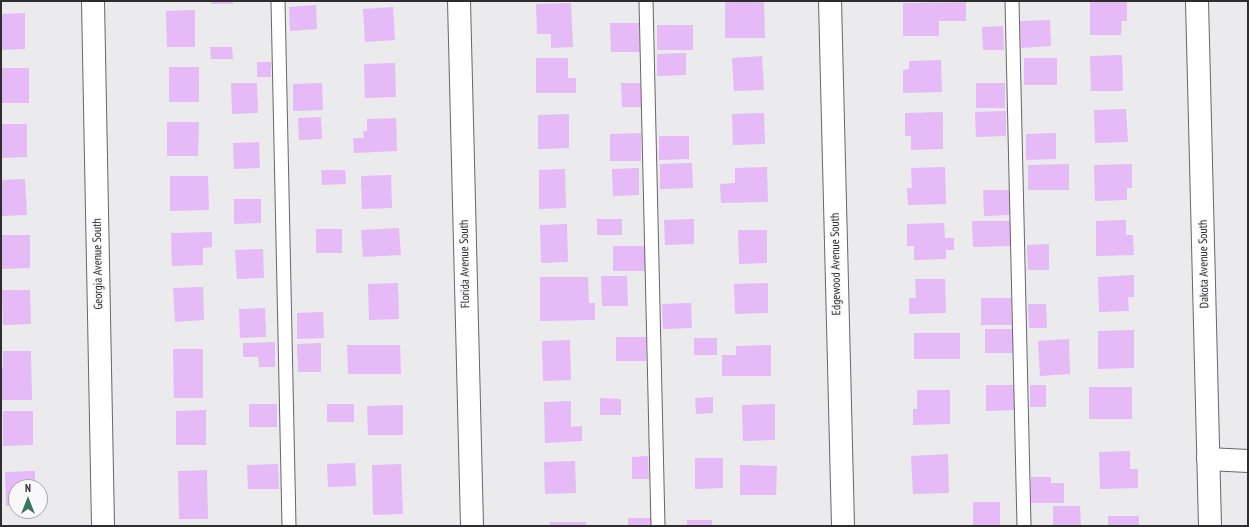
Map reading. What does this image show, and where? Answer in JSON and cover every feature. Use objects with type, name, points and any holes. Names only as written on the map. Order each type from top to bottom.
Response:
[{"type":"street","name":"Georgia Avenue South","points":[[93,1],[104,526]]},
{"type":"street","name":"Florida Avenue South","points":[[459,1],[472,526]]},
{"type":"street","name":"Edgewood Avenue South","points":[[830,1],[843,526]]},
{"type":"street","name":"Dakota Avenue South","points":[[1197,1],[1210,526]]},
{"type":"street","points":[[1208,459],[1248,461]]},
{"type":"lane","points":[[278,1],[289,526]]},
{"type":"lane","points":[[646,1],[658,526]]},
{"type":"lane","points":[[1012,1],[1024,526]]},
{"type":"building","points":[[211,1],[233,1],[233,4],[211,4]]},
{"type":"building","points":[[725,1],[764,1],[765,38],[725,38]]},
{"type":"building","points":[[1090,1],[1127,1],[1127,21],[1122,21],[1121,35],[1090,35]]},
{"type":"building","points":[[966,2],[966,21],[939,21],[939,36],[903,36],[903,3]]},
{"type":"building","points":[[571,3],[573,47],[551,48],[551,34],[537,34],[536,4]]},
{"type":"building","points":[[316,5],[317,29],[290,31],[289,7]]},
{"type":"building","points":[[393,7],[395,40],[365,42],[363,9]]},
{"type":"building","points":[[195,10],[195,47],[167,47],[166,11]]},
{"type":"building","points":[[25,13],[25,49],[1,50],[1,14]]},
{"type":"building","points":[[1050,20],[1051,46],[1021,48],[1020,21]]},
{"type":"building","points":[[610,23],[639,23],[640,52],[611,52]]},
{"type":"building","points":[[657,25],[693,25],[693,50],[657,50]]},
{"type":"building","points":[[1003,26],[1004,50],[983,50],[982,27]]},
{"type":"building","points":[[210,47],[232,47],[233,59],[211,59]]},
{"type":"building","points":[[686,53],[686,75],[657,76],[657,54]]},
{"type":"building","points":[[1122,55],[1123,91],[1091,91],[1090,56]]},
{"type":"building","points":[[762,56],[764,90],[734,91],[732,58]]},
{"type":"building","points":[[536,58],[568,58],[568,78],[576,78],[576,93],[536,93]]},
{"type":"building","points":[[1024,58],[1057,58],[1057,85],[1024,85]]},
{"type":"building","points":[[941,60],[942,92],[903,93],[903,70],[909,69],[909,61]]},
{"type":"building","points":[[257,62],[271,62],[271,77],[257,77]]},
{"type":"building","points":[[395,63],[396,97],[365,98],[364,64]]},
{"type":"building","points":[[169,67],[199,67],[199,102],[169,102]]},
{"type":"building","points":[[1,68],[29,68],[29,103],[1,103]]},
{"type":"building","points":[[231,83],[257,83],[258,113],[232,114]]},
{"type":"building","points":[[322,83],[323,110],[293,111],[293,84]]},
{"type":"building","points":[[621,83],[641,83],[641,107],[622,107]]},
{"type":"building","points":[[976,83],[1005,83],[1005,108],[976,108]]},
{"type":"building","points":[[1126,109],[1128,142],[1095,143],[1094,110]]},
{"type":"building","points":[[1006,111],[1006,136],[976,137],[975,112]]},
{"type":"building","points":[[943,112],[943,149],[911,150],[911,136],[905,136],[905,113]]},
{"type":"building","points":[[764,113],[765,144],[733,145],[732,114]]},
{"type":"building","points":[[569,114],[569,148],[538,149],[538,115]]},
{"type":"building","points":[[321,117],[322,139],[299,140],[298,118]]},
{"type":"building","points":[[396,118],[397,151],[354,153],[353,138],[364,138],[363,131],[367,131],[367,119]]},
{"type":"building","points":[[167,122],[199,122],[198,156],[167,156]]},
{"type":"building","points":[[1,124],[27,124],[27,157],[1,158]]},
{"type":"building","points":[[641,133],[641,161],[610,161],[610,134]]},
{"type":"building","points":[[1056,133],[1056,159],[1026,160],[1026,134]]},
{"type":"building","points":[[659,136],[689,136],[689,159],[659,160]]},
{"type":"building","points":[[259,142],[260,168],[234,169],[233,143]]},
{"type":"building","points":[[692,163],[693,188],[660,189],[660,164]]},
{"type":"building","points":[[1069,164],[1069,190],[1028,190],[1028,165]]},
{"type":"building","points":[[1132,164],[1132,188],[1127,188],[1127,200],[1095,201],[1094,165]]},
{"type":"building","points":[[767,167],[768,202],[721,203],[720,184],[735,183],[735,168]]},
{"type":"building","points":[[945,167],[946,204],[908,205],[907,188],[912,188],[911,168]]},
{"type":"building","points":[[639,168],[639,195],[613,196],[612,169]]},
{"type":"building","points":[[565,169],[566,208],[539,209],[539,170]]},
{"type":"building","points":[[321,170],[345,170],[346,184],[322,185]]},
{"type":"building","points":[[391,175],[392,208],[362,209],[361,176]]},
{"type":"building","points":[[170,176],[208,176],[209,210],[170,211]]},
{"type":"building","points":[[25,179],[27,215],[1,216],[1,180]]},
{"type":"building","points":[[983,190],[1009,190],[1010,215],[984,216]]},
{"type":"building","points":[[234,199],[261,199],[261,223],[234,224]]},
{"type":"building","points":[[597,219],[622,219],[622,235],[597,235]]},
{"type":"building","points":[[694,219],[694,244],[665,245],[664,220]]},
{"type":"building","points":[[1126,220],[1126,235],[1133,235],[1134,255],[1096,256],[1096,221]]},
{"type":"building","points":[[972,221],[1010,221],[1011,246],[973,247]]},
{"type":"building","points":[[944,223],[945,238],[954,238],[954,250],[946,250],[946,259],[914,260],[914,246],[907,246],[907,224]]},
{"type":"building","points":[[567,224],[568,262],[541,263],[540,225]]},
{"type":"building","points":[[399,228],[401,255],[363,257],[361,230]]},
{"type":"building","points":[[316,229],[342,229],[342,253],[316,253]]},
{"type":"building","points":[[738,230],[767,230],[767,263],[739,264]]},
{"type":"building","points":[[212,232],[212,247],[203,248],[203,265],[172,266],[171,233]]},
{"type":"building","points":[[1,235],[30,235],[30,268],[1,269]]},
{"type":"building","points":[[1049,244],[1049,270],[1028,270],[1027,245]]},
{"type":"building","points":[[613,246],[645,246],[645,271],[613,271]]},
{"type":"building","points":[[263,249],[264,278],[237,279],[235,250]]},
{"type":"building","points":[[1134,275],[1134,297],[1128,297],[1129,311],[1099,312],[1098,277]]},
{"type":"building","points":[[601,276],[627,276],[628,306],[602,306]]},
{"type":"building","points":[[540,277],[588,277],[589,303],[595,303],[595,320],[540,321]]},
{"type":"building","points":[[915,279],[945,279],[946,313],[909,314],[909,298],[916,298]]},
{"type":"building","points":[[398,283],[399,319],[369,320],[368,284]]},
{"type":"building","points":[[768,283],[768,313],[735,314],[734,284]]},
{"type":"building","points":[[203,287],[204,320],[175,322],[173,288]]},
{"type":"building","points":[[2,290],[30,290],[31,324],[3,325]]},
{"type":"building","points":[[981,298],[1011,298],[1012,325],[981,325]]},
{"type":"building","points":[[691,303],[692,328],[663,329],[662,304]]},
{"type":"building","points":[[1028,304],[1046,304],[1047,328],[1029,328]]},
{"type":"building","points":[[265,308],[266,337],[240,338],[239,309]]},
{"type":"building","points":[[323,312],[324,338],[297,339],[297,313]]},
{"type":"building","points":[[985,329],[1014,329],[1014,353],[985,353]]},
{"type":"building","points":[[1134,330],[1134,368],[1098,369],[1098,331]]},
{"type":"building","points":[[914,333],[960,333],[960,359],[914,359]]},
{"type":"building","points":[[616,337],[646,337],[646,361],[616,361]]},
{"type":"building","points":[[694,338],[717,338],[717,355],[694,355]]},
{"type":"building","points":[[1069,339],[1070,374],[1040,376],[1038,341]]},
{"type":"building","points":[[570,340],[571,380],[543,381],[542,341]]},
{"type":"building","points":[[275,342],[275,367],[259,367],[258,357],[243,357],[243,343]]},
{"type":"building","points":[[321,343],[321,372],[298,372],[297,344]]},
{"type":"building","points":[[347,345],[400,345],[401,374],[348,374]]},
{"type":"building","points":[[771,345],[771,376],[722,376],[722,355],[736,355],[736,346]]},
{"type":"building","points":[[173,349],[203,349],[203,398],[174,398]]},
{"type":"building","points":[[3,351],[31,351],[32,400],[1,400],[1,368],[3,368]]},
{"type":"building","points":[[986,385],[1014,385],[1014,410],[986,411]]},
{"type":"building","points":[[1030,385],[1046,385],[1046,407],[1030,407]]},
{"type":"building","points":[[1089,387],[1132,387],[1132,419],[1089,419]]},
{"type":"building","points":[[917,390],[950,390],[950,424],[913,425],[913,409],[917,409]]},
{"type":"building","points":[[713,397],[713,413],[696,414],[695,398]]},
{"type":"building","points":[[600,398],[621,399],[621,415],[600,415]]},
{"type":"building","points":[[571,401],[571,427],[582,426],[582,441],[545,443],[544,402]]},
{"type":"building","points":[[249,404],[277,404],[277,427],[249,427]]},
{"type":"building","points":[[327,404],[354,404],[354,422],[327,422]]},
{"type":"building","points":[[775,404],[775,440],[743,441],[742,405]]},
{"type":"building","points":[[403,405],[403,435],[368,435],[367,406]]},
{"type":"building","points":[[206,410],[206,445],[176,445],[176,411]]},
{"type":"building","points":[[3,411],[33,411],[33,445],[3,446]]},
{"type":"building","points":[[1130,451],[1130,469],[1138,469],[1138,488],[1100,489],[1099,452]]},
{"type":"building","points":[[948,454],[949,493],[913,494],[911,456]]},
{"type":"building","points":[[648,456],[649,479],[632,479],[632,457]]},
{"type":"building","points":[[695,458],[723,458],[723,488],[695,489]]},
{"type":"building","points":[[575,461],[576,493],[545,494],[544,462]]},
{"type":"building","points":[[355,463],[356,486],[328,487],[327,464]]},
{"type":"building","points":[[278,464],[279,489],[248,489],[247,465]]},
{"type":"building","points":[[401,464],[403,514],[373,515],[372,465]]},
{"type":"building","points":[[740,465],[777,466],[776,495],[740,495]]},
{"type":"building","points":[[207,470],[208,519],[179,519],[178,471]]},
{"type":"building","points":[[35,471],[35,479],[8,479],[8,506],[6,506],[5,472]]},
{"type":"building","points":[[1031,477],[1051,477],[1051,483],[1064,483],[1064,503],[1031,503]]},
{"type":"building","points":[[973,502],[1000,502],[1000,526],[973,526]]},
{"type":"building","points":[[1053,506],[1080,506],[1081,526],[1053,526]]},
{"type":"building","points":[[1108,516],[1139,516],[1139,526],[1108,526]]},
{"type":"building","points":[[628,518],[651,518],[651,526],[628,526]]},
{"type":"building","points":[[687,520],[712,520],[712,526],[687,526]]},
{"type":"building","points":[[550,522],[586,522],[586,526],[550,526]]}]
